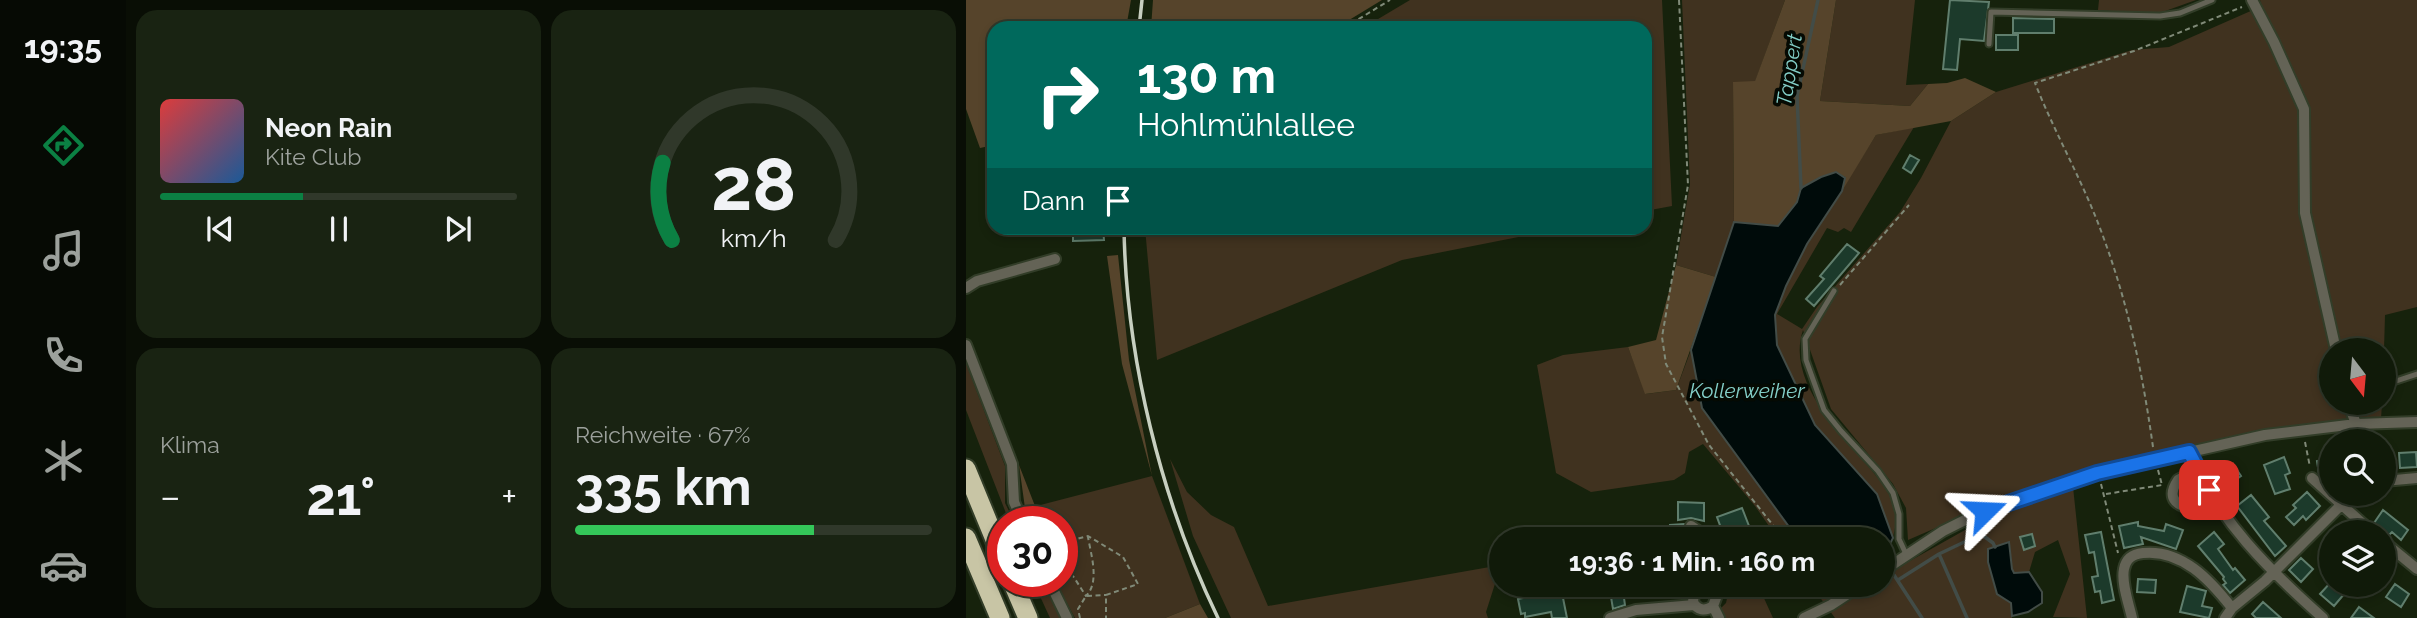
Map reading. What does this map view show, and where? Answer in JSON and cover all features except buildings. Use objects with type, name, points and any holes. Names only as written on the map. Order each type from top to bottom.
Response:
[{"type":"highway","points":[[966,469],[987,520]]},
{"type":"highway","points":[[966,538],[1000,618]]},
{"type":"highway","points":[[1019,597],[1028,618]]},
{"type":"street","points":[[2252,1],[2304,109],[2305,213],[2333,338]]},
{"type":"street","points":[[966,288],[977,281],[1055,259]]},
{"type":"street","points":[[966,345],[1012,464],[1016,506]]},
{"type":"street","points":[[2352,415],[2356,424]]},
{"type":"street","points":[[1895,562],[1943,531],[2000,505],[2097,473],[2265,435],[2356,424],[2417,422]]},
{"type":"street","points":[[2189,452],[2220,510],[2273,573],[2323,618]]},
{"type":"street","points":[[2197,470],[2178,480],[2173,492],[2175,499],[2188,510],[2220,510]]},
{"type":"street","points":[[2312,478],[2319,484]]},
{"type":"street","points":[[2396,480],[2417,478]]},
{"type":"street","points":[[2132,618],[2123,573],[2126,561],[2134,555],[2146,553],[2175,558],[2191,566],[2214,586],[2229,613],[2341,506]]},
{"type":"street","points":[[2343,506],[2359,520]]},
{"type":"street","points":[[2396,551],[2417,569]]},
{"type":"street","points":[[1057,597],[1067,618]]},
{"type":"street","points":[[1692,597],[1695,605]]},
{"type":"street","points":[[1610,618],[1636,610],[1695,605],[1704,610],[1713,606],[1715,597]]},
{"type":"street","points":[[1804,618],[1843,597]]},
{"type":"street","points":[[1713,606],[1719,618]]},
{"type":"lane","points":[[1989,44],[1992,12],[2160,16],[2180,13],[2212,0]]},
{"type":"lane","points":[[1834,291],[1805,339],[1806,360],[1825,410],[1840,431],[1878,471],[1893,493],[1899,514],[1899,539],[1906,554]]},
{"type":"lane","points":[[2396,381],[2417,374]]},
{"type":"path","points":[[1356,21],[1390,0]]},
{"type":"path","points":[[1679,0],[1688,185],[1662,337],[1667,363],[1709,445],[1774,527]]},
{"type":"path","points":[[2105,494],[2162,485],[2130,320],[2104,238],[2035,83],[2134,51],[2252,1]]},
{"type":"path","points":[[1834,291],[1909,205]]},
{"type":"path","points":[[2303,431],[2312,478]]},
{"type":"path","points":[[2097,473],[2105,494],[2117,552],[2126,561]]},
{"type":"path","points":[[1080,618],[1078,609],[1091,591],[1094,575],[1088,536]]},
{"type":"path","points":[[1078,539],[1088,536],[1123,557],[1138,584],[1106,595],[1086,596]]},
{"type":"path","points":[[1078,584],[1086,596]]},
{"type":"path","points":[[1106,595],[1106,618]]},
{"type":"path","points":[[1825,597],[1831,605]]},
{"type":"shaded area","points":[[966,0],[1131,0],[1127,21],[987,21],[987,146],[980,148],[966,109]]},
{"type":"shaded area","points":[[1153,0],[1382,0],[1348,21],[1152,21]]},
{"type":"shaded area","points":[[1410,0],[1662,0],[1672,206],[1652,210],[1652,21],[1375,21]]},
{"type":"shaded area","points":[[1682,0],[1785,0],[1755,82],[1733,83],[1734,222],[1716,277],[1676,265],[1690,184]]},
{"type":"shaded area","points":[[1785,0],[1836,0],[1820,101],[1910,106],[1928,84],[1965,78],[1996,92],[1951,121],[1876,135],[1842,191],[1845,177],[1836,172],[1821,177],[1801,188],[1797,202],[1778,226],[1734,222],[1733,82],[1755,81]]},
{"type":"shaded area","points":[[1836,0],[1915,0],[1906,85],[1928,84],[1910,106],[1820,101]]},
{"type":"shaded area","points":[[2099,0],[2196,0],[2157,14],[2098,10]]},
{"type":"shaded area","points":[[2260,0],[2417,0],[2417,307],[2385,315],[2384,338],[2319,338],[2319,415],[2381,415],[2381,419],[2345,421],[2003,499],[1908,540],[1906,508],[1893,484],[1831,409],[1803,330],[1800,349],[1808,386],[1842,437],[1890,495],[1896,524],[1895,529],[1889,527],[1877,494],[1815,425],[1777,345],[1775,315],[1807,244],[1876,135],[1914,127],[1851,232],[1844,228],[1838,232],[1827,228],[1777,314],[1802,329],[1817,307],[1900,212],[1951,121],[1996,92],[2132,50],[2169,47],[2262,6]]},
{"type":"shaded area","points":[[1146,235],[1529,235],[1402,260],[1157,360]]},
{"type":"shaded area","points":[[1118,255],[1129,360],[1152,476],[1122,364],[1107,256]]},
{"type":"shaded area","points":[[1676,265],[1716,277],[1676,390],[1645,394],[1628,347],[1656,340]]},
{"type":"shaded area","points":[[1628,347],[1646,394],[1676,390],[1691,350],[1702,408],[1789,527],[1770,527],[1703,444],[1689,452],[1685,473],[1674,480],[1591,492],[1556,473],[1537,365],[1563,355]]},
{"type":"shaded area","points":[[966,363],[1005,466],[1006,506],[1003,506],[966,410]]},
{"type":"shaded area","points":[[1170,459],[1187,492],[1211,515],[1234,527],[1268,606],[1489,567],[1491,597],[1486,612],[1488,618],[1231,618],[1193,536]]},
{"type":"shaded area","points":[[1019,465],[1035,506],[1025,506]]},
{"type":"shaded area","points":[[1152,476],[1200,604],[1165,618],[1075,618],[1064,597],[1078,597],[1078,506],[1037,506]]},
{"type":"shaded area","points":[[2073,487],[2087,618],[2053,617],[2070,574],[2058,540],[2035,552],[2029,572],[2014,573],[2011,556],[2012,618],[1835,618],[1820,597],[1895,597],[1895,569],[1965,530],[2029,502]]},
{"type":"shaded area","points":[[1040,597],[1051,597],[1062,618],[1050,618]]},
{"type":"shaded area","points":[[1727,597],[1763,597],[1773,618],[1726,618],[1720,609]]},
{"type":"shaded area","points":[[1200,604],[1208,618],[1165,618]]},
{"type":"water","name":"Kollerweiher","points":[[1836,172],[1845,178],[1842,191],[1807,244],[1786,286],[1775,315],[1777,345],[1815,425],[1877,494],[1889,527],[1789,527],[1702,408],[1691,350],[1734,222],[1778,226],[1797,202],[1801,188]]},
{"type":"water","points":[[2009,542],[2014,573],[2029,572],[2042,592],[2042,603],[2028,612],[2012,616],[2011,603],[1997,594],[1988,562],[1988,549]]},
{"type":"waterway","name":"Tappert","points":[[1801,188],[1797,96],[1818,0]]},
{"type":"waterway","points":[[1939,554],[1981,534],[1995,547]]},
{"type":"waterway","name":"Tappert","points":[[1898,580],[1939,554],[1967,618]]},
{"type":"waterway","name":"Tappert","points":[[1895,577],[1922,618]]},
{"type":"railway","points":[[1140,21],[1142,0]]},
{"type":"railway","points":[[1124,235],[1132,327],[1150,428],[1180,526],[1218,618]]},
{"type":"route","points":[[1985,511],[2097,473],[2189,452],[2209,490]]}]
